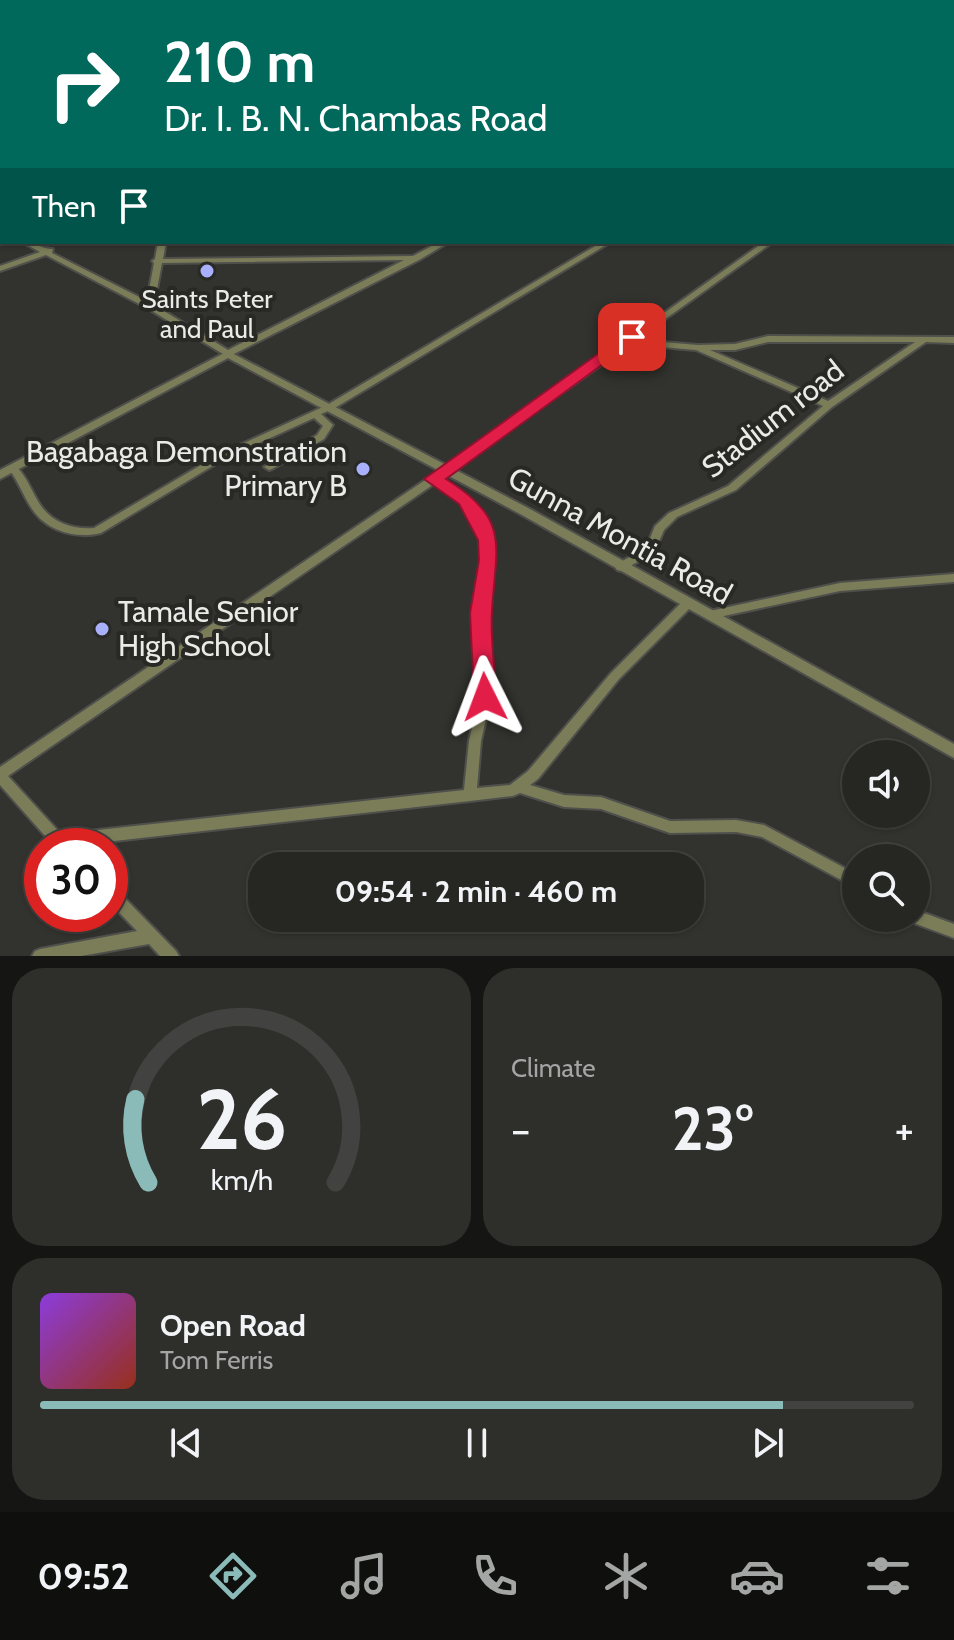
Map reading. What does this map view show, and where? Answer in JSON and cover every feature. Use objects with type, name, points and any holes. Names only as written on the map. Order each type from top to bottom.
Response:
[{"type":"street","points":[[739,0],[749,0]]},
{"type":"street","name":"Gunna Montia Road","points":[[31,244],[50,251],[150,306],[228,354],[447,470],[954,752]]},
{"type":"street","points":[[150,306],[161,244]]},
{"type":"street","points":[[0,475],[442,244]]},
{"type":"street","points":[[13,468],[28,483],[40,512],[51,521],[93,533],[189,474],[330,407],[604,244]]},
{"type":"street","points":[[47,828],[0,775],[447,470],[766,244]]},
{"type":"street","points":[[0,269],[50,251]]},
{"type":"street","points":[[156,261],[418,258]]},
{"type":"street","points":[[632,337],[649,343],[698,348],[829,405]]},
{"type":"street","name":"Stadium road","points":[[698,348],[735,347],[768,339],[954,340]]},
{"type":"street","name":"Stadium road","points":[[621,567],[650,550],[665,521],[732,488],[829,405],[923,341]]},
{"type":"street","points":[[269,467],[321,437],[328,425],[314,413]]},
{"type":"street","points":[[433,479],[466,500],[476,512],[487,540],[489,560],[481,613],[485,697],[475,741],[470,795]]},
{"type":"street","points":[[710,615],[840,587],[954,578]]},
{"type":"street","points":[[128,836],[505,792],[520,787],[615,676],[688,603]]},
{"type":"street","points":[[520,787],[564,801],[601,803],[670,827],[736,826],[764,831],[842,873]]},
{"type":"street","points":[[128,912],[171,956]]},
{"type":"street","points":[[930,922],[954,931]]},
{"type":"street","points":[[40,956],[151,936]]},
{"type":"place","name":"Saints Peter and Paul","points":[[207,271]]},
{"type":"place","name":"Bagabaga Demonstration Primary B","points":[[363,469]]},
{"type":"place","name":"Tamale Senior High School","points":[[102,629]]},
{"type":"route","points":[[485,697],[481,613],[489,560],[487,540],[483,525],[466,500],[433,479],[632,337]]}]
